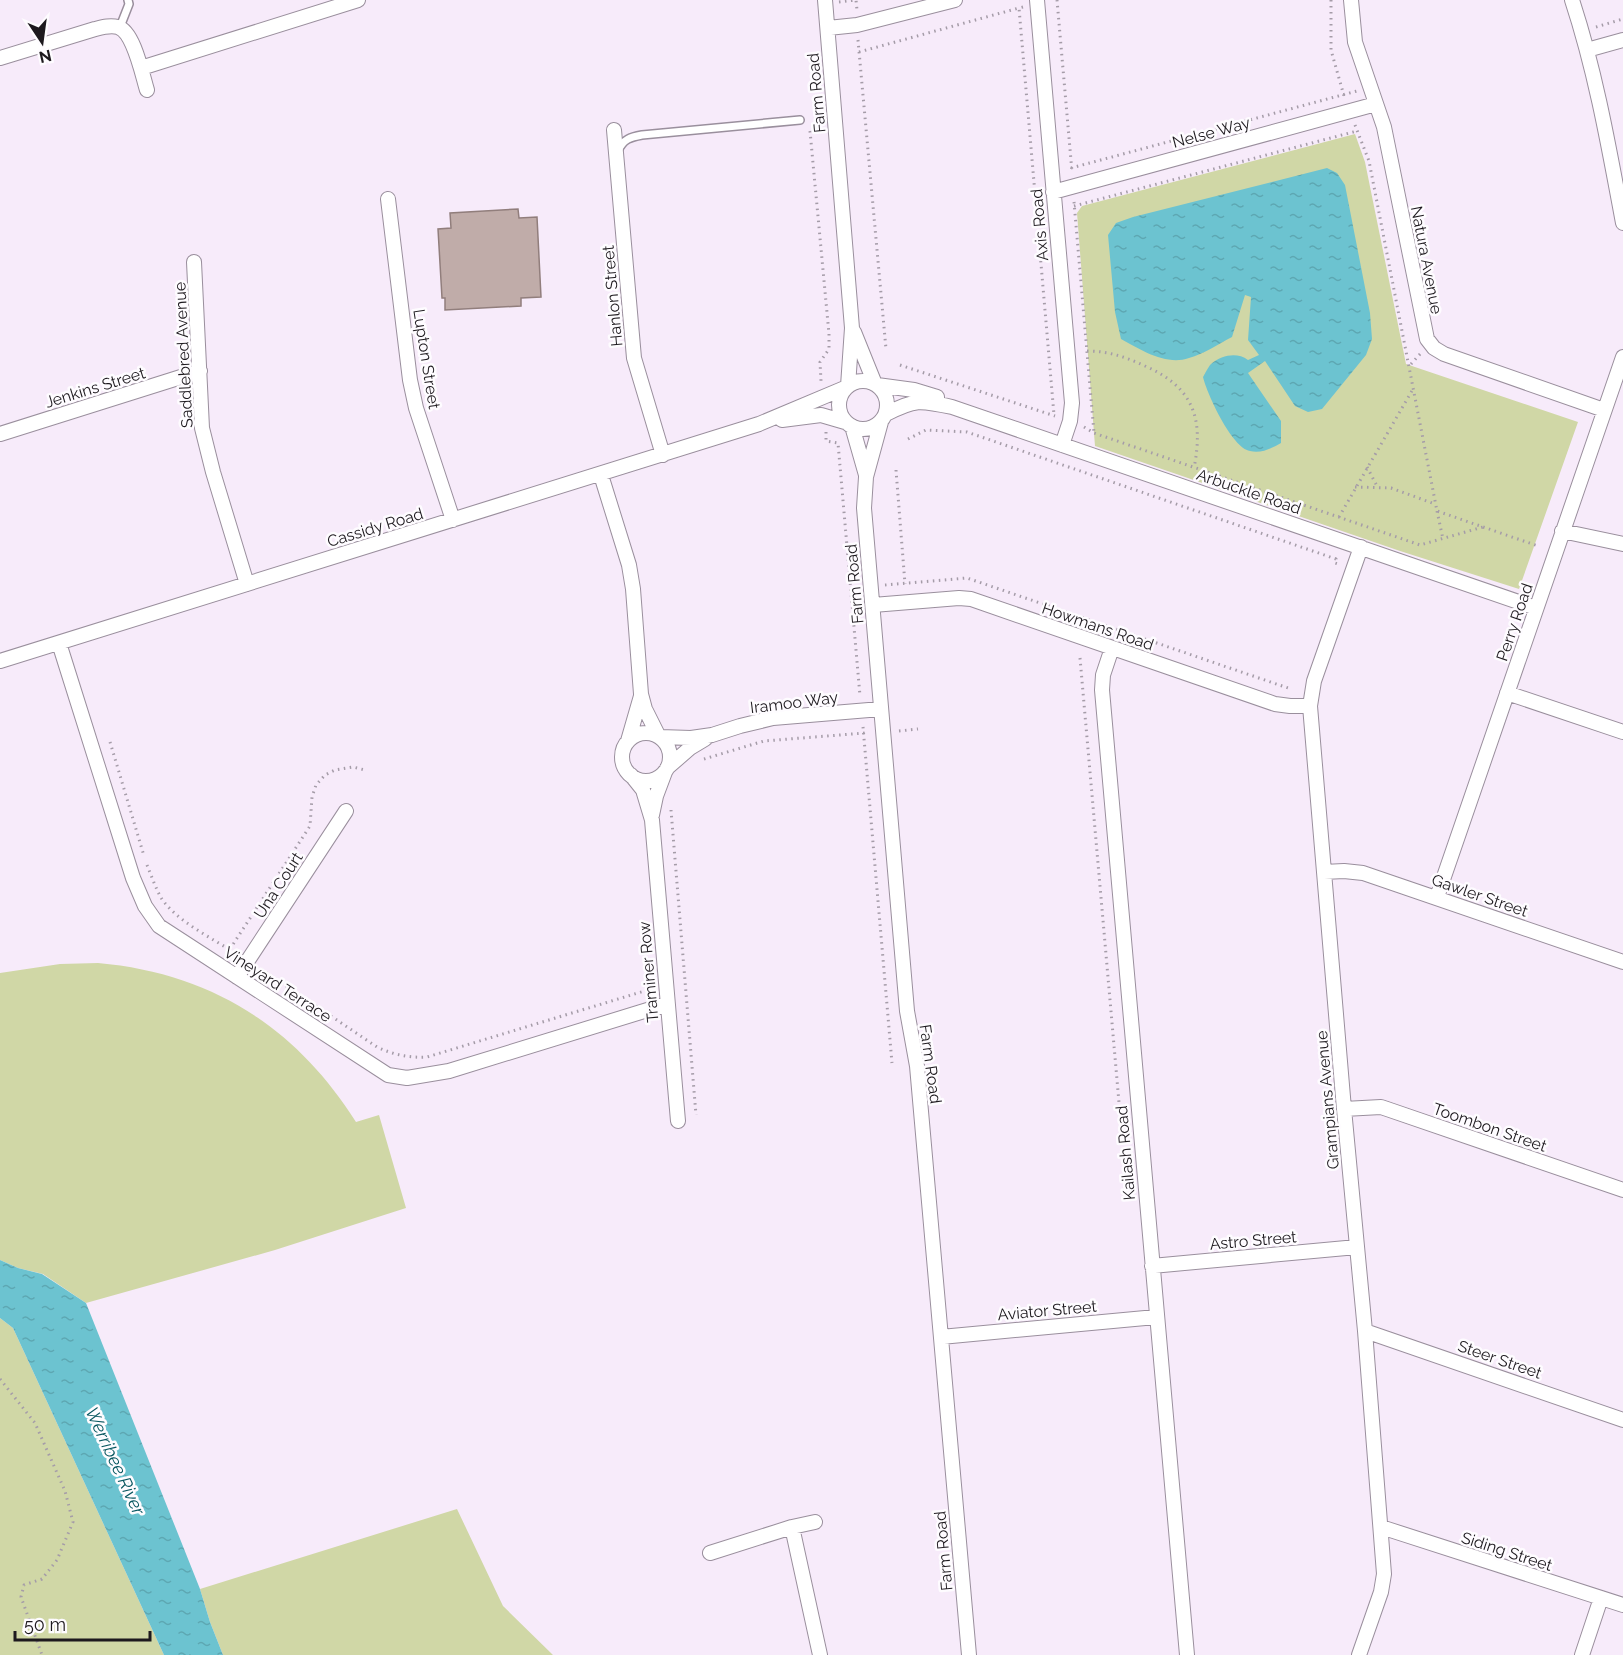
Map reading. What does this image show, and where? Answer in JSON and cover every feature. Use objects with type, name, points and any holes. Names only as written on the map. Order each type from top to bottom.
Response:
[{"type":"street","points":[[141,68],[358,0]]},
{"type":"street","points":[[828,28],[857,25],[955,0]]},
{"type":"street","name":"Axis Road","points":[[1037,0],[1072,404],[1070,421],[1062,445]]},
{"type":"street","name":"Natura Avenue","points":[[1351,0],[1355,42],[1384,127],[1425,335],[1430,344],[1444,354],[1604,410]]},
{"type":"street","points":[[1572,0],[1598,93],[1623,223]]},
{"type":"street","name":"Farm Road","points":[[825,2],[852,328],[848,387]]},
{"type":"street","points":[[0,58],[107,26],[120,27],[128,34],[147,90]]},
{"type":"street","points":[[1587,50],[1623,40]]},
{"type":"street","name":"Nelse Way","points":[[1053,192],[1376,104]]},
{"type":"street","name":"Hanlon Street","points":[[614,130],[634,358],[663,454]]},
{"type":"street","name":"Lupton Street","points":[[388,199],[410,380],[416,408],[453,520]]},
{"type":"street","name":"Saddlebred Avenue","points":[[194,262],[202,428],[247,584]]},
{"type":"street","name":"Farm Road","points":[[852,328],[876,384]]},
{"type":"street","name":"Perry Road","points":[[1437,897],[1623,357]]},
{"type":"street","name":"Jenkins Street","points":[[0,434],[200,371]]},
{"type":"street","points":[[861,381],[876,384],[887,398],[884,418],[867,429],[848,424],[839,408],[842,393],[848,387],[861,381]]},
{"type":"street","name":"Arbuckle Road","points":[[876,384],[933,394],[951,407]]},
{"type":"street","name":"Cassidy Road","points":[[0,661],[759,424],[848,387]]},
{"type":"street","name":"Arbuckle Road","points":[[884,418],[907,403],[922,401],[951,407],[1536,608]]},
{"type":"street","name":"Cassidy Road","points":[[759,424],[824,416],[848,424]]},
{"type":"street","name":"Farm Road","points":[[884,418],[866,477],[864,508],[907,1011],[917,1066],[969,1655]]},
{"type":"street","name":"Farm Road","points":[[848,424],[866,477]]},
{"type":"street","points":[[601,475],[629,565],[641,694],[645,709],[669,749],[670,760],[666,770],[658,777],[648,780],[640,780],[631,775],[625,769],[622,760],[623,750],[628,741],[641,694]]},
{"type":"street","points":[[1562,531],[1623,544]]},
{"type":"street","name":"Grampians Avenue","points":[[1359,1655],[1381,1592],[1384,1574],[1310,706],[1314,681],[1361,547]]},
{"type":"street","name":"Howmans Road","points":[[873,605],[971,599],[1275,704],[1310,706]]},
{"type":"street","name":"Vineyard Terrace","points":[[59,643],[133,878],[145,906],[159,926],[388,1075],[407,1078],[449,1071],[667,1004]]},
{"type":"street","name":"Kailash Road","points":[[1112,648],[1103,675],[1102,690],[1187,1655]]},
{"type":"street","points":[[1507,693],[1623,732]]},
{"type":"street","name":"Iramoo Way","points":[[660,737],[690,738],[712,735],[773,718],[881,709]]},
{"type":"street","points":[[628,741],[635,735],[644,733],[660,737]]},
{"type":"street","name":"Iramoo Way","points":[[666,770],[690,748],[712,735]]},
{"type":"street","name":"Traminer Row","points":[[652,820],[656,796],[666,770]]},
{"type":"street","name":"Traminer Row","points":[[631,775],[643,790],[652,820],[678,1121]]},
{"type":"street","name":"Una Court","points":[[237,977],[346,812]]},
{"type":"street","name":"Gawler Street","points":[[1324,872],[1363,873],[1623,962]]},
{"type":"street","name":"Toombon Street","points":[[1344,1109],[1381,1107],[1623,1190]]},
{"type":"street","name":"Astro Street","points":[[1152,1266],[1357,1247]]},
{"type":"street","name":"Aviator Street","points":[[941,1337],[1156,1317]]},
{"type":"street","name":"Steer Street","points":[[1365,1331],[1623,1419]]},
{"type":"street","points":[[710,1553],[815,1522]]},
{"type":"street","points":[[792,1527],[820,1655]]},
{"type":"street","name":"Siding Street","points":[[1381,1527],[1623,1605]]},
{"type":"street","points":[[1582,1655],[1601,1598]]},
{"type":"lane","points":[[120,27],[129,4],[128,0]]},
{"type":"lane","points":[[616,155],[621,144],[629,138],[642,135],[800,120]]},
{"type":"path","points":[[825,2],[857,0],[859,52],[886,349]]},
{"type":"path","points":[[1057,0],[1094,433]]},
{"type":"path","points":[[859,52],[1019,8]]},
{"type":"path","points":[[1071,168],[1371,87]]},
{"type":"path","points":[[810,131],[829,334],[829,349],[820,363],[823,396]]},
{"type":"path","points":[[1037,210],[1075,206],[1357,131]]},
{"type":"path","points":[[1087,351],[1111,353],[1128,358],[1166,376],[1185,394],[1195,413],[1198,426],[1194,468]]},
{"type":"path","points":[[900,365],[1070,421],[1094,433],[1420,546],[1485,527]]},
{"type":"path","points":[[1338,517],[1413,389]]},
{"type":"path","points":[[824,416],[826,441],[838,443],[892,1063]]},
{"type":"path","points":[[908,438],[926,429],[967,432],[1336,559],[1335,563],[1353,568]]},
{"type":"path","points":[[1367,467],[1378,487]]},
{"type":"path","points":[[896,470],[907,602]]},
{"type":"path","points":[[1355,487],[1391,488],[1436,504]]},
{"type":"path","points":[[1437,511],[1443,539]]},
{"type":"path","points":[[1080,658],[1125,1171]]},
{"type":"path","points":[[699,761],[764,741],[918,729]]},
{"type":"path","points":[[110,742],[147,865],[160,896],[176,915],[389,1053],[414,1058],[427,1057],[666,984]]},
{"type":"path","points":[[230,949],[310,826],[312,797],[319,781],[325,775],[344,768],[365,770]]},
{"type":"path","points":[[672,802],[672,835],[696,1115]]},
{"type":"path","points":[[0,1379],[35,1423],[65,1491],[73,1522],[57,1560],[42,1580],[24,1585],[21,1597],[42,1655]]},
{"type":"green space","points":[[1355,134],[1365,162],[1406,364],[1578,422],[1519,589],[1400,551],[1095,446],[1077,213],[1082,206]]},
{"type":"green space","points":[[98,963],[139,969],[178,979],[213,993],[247,1011],[278,1033],[306,1058],[332,1088],[356,1122],[379,1115],[406,1208],[275,1250],[86,1303],[43,1274],[18,1268],[0,1260],[0,973],[60,964]]},
{"type":"green space","points":[[0,1318],[13,1328],[164,1655],[0,1655]]},
{"type":"green space","points":[[457,1509],[503,1606],[553,1655],[223,1655],[200,1589]]},
{"type":"water","points":[[1327,168],[1337,173],[1345,185],[1370,313],[1372,339],[1366,355],[1322,409],[1308,412],[1295,406],[1265,361],[1248,373],[1281,421],[1281,443],[1270,449],[1250,451],[1243,448],[1228,431],[1203,377],[1211,364],[1220,358],[1234,355],[1248,360],[1259,355],[1248,340],[1251,297],[1245,295],[1232,337],[1206,351],[1180,360],[1171,360],[1145,352],[1121,339],[1115,312],[1108,235],[1116,223],[1133,217]]},
{"type":"water","name":"Werribee River","points":[[0,1260],[18,1268],[42,1274],[86,1303],[200,1589],[223,1655],[164,1655],[13,1328],[0,1318]]},
{"type":"building","points":[[518,209],[519,218],[537,217],[541,297],[521,298],[521,306],[445,310],[445,298],[442,298],[438,229],[451,228],[450,213]]}]
